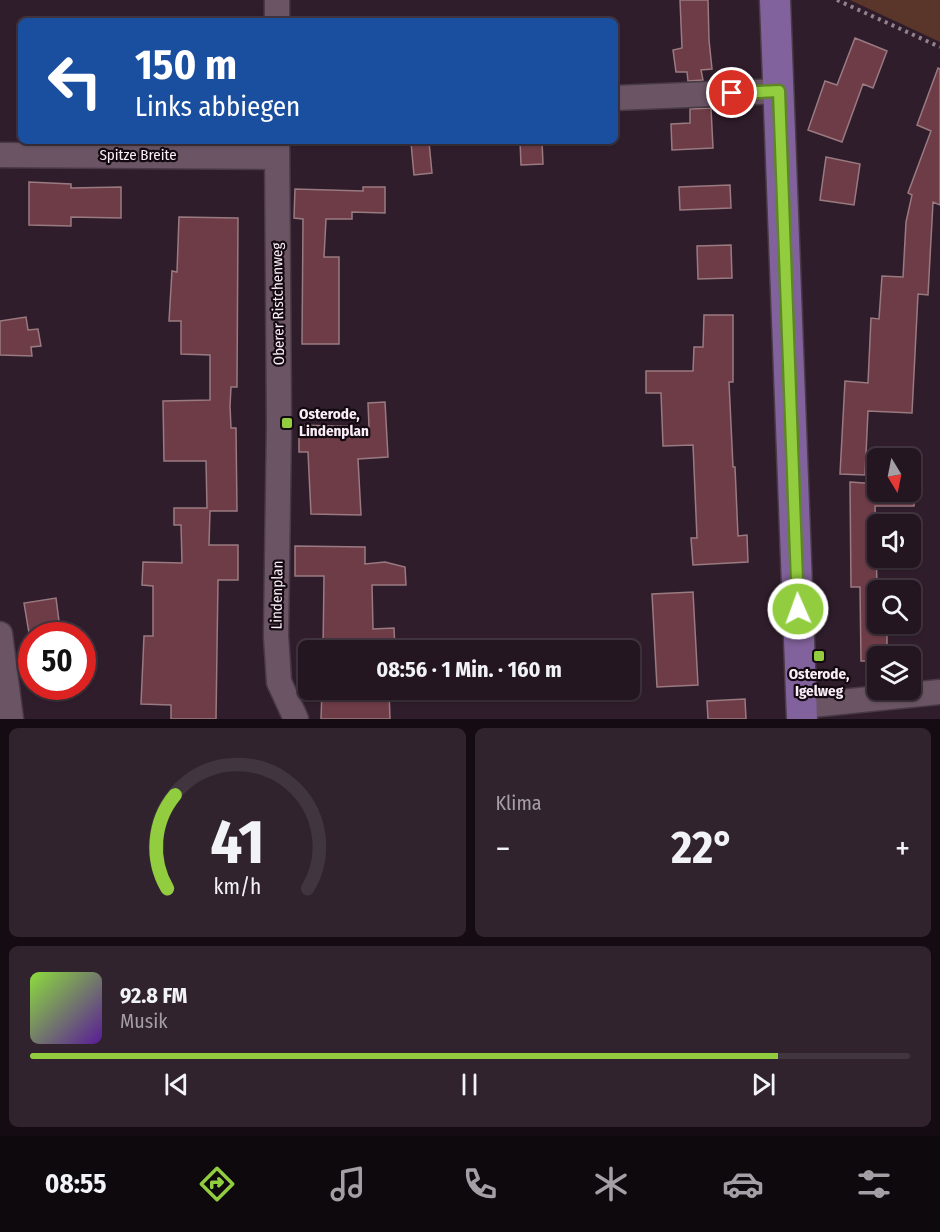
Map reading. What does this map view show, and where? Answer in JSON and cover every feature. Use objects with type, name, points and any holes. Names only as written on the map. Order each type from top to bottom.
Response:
[{"type":"main road","points":[[775,0],[802,712]]},
{"type":"street","points":[[277,0],[277,18]]},
{"type":"street","points":[[618,98],[779,91]]},
{"type":"street","name":"Spitze Breite","points":[[0,155],[277,149]]},
{"type":"street","name":"Oberer Ristchenweg","points":[[277,149],[278,467]]},
{"type":"street","name":"Lindenplan","points":[[278,467],[276,636],[279,682],[296,719]]},
{"type":"street","points":[[0,633],[11,719]]},
{"type":"street","points":[[802,712],[940,692]]},
{"type":"path","points":[[837,0],[940,47]]},
{"type":"shaded area","points":[[850,0],[940,0],[940,42]]},
{"type":"building","points":[[680,0],[708,0],[712,69],[701,70],[703,80],[688,81],[687,72],[676,72],[673,50],[682,48]]},
{"type":"building","points":[[855,38],[887,51],[873,88],[863,84],[842,142],[808,130],[825,81],[837,85]]},
{"type":"building","points":[[938,68],[940,69],[940,205],[933,202],[928,295],[918,294],[912,413],[868,411],[865,475],[840,474],[845,381],[868,383],[871,318],[879,319],[882,276],[903,277],[906,222],[912,195],[908,193],[931,131],[917,125]]},
{"type":"building","points":[[711,108],[713,148],[672,150],[671,124],[690,123],[690,109]]},
{"type":"building","points":[[411,144],[429,144],[432,173],[414,175]]},
{"type":"building","points":[[520,144],[542,144],[543,164],[521,165]]},
{"type":"building","points":[[826,157],[860,164],[854,205],[820,200]]},
{"type":"building","points":[[29,182],[71,184],[71,188],[121,187],[121,218],[71,217],[71,226],[29,225]]},
{"type":"building","points":[[730,185],[731,208],[680,210],[679,187]]},
{"type":"building","points":[[363,187],[385,187],[385,213],[352,212],[352,219],[326,219],[324,257],[339,257],[339,344],[302,344],[303,219],[294,218],[295,189],[363,191]]},
{"type":"building","points":[[179,217],[238,218],[237,387],[231,387],[230,406],[231,428],[236,428],[237,511],[210,511],[209,545],[238,545],[238,580],[218,580],[216,719],[171,719],[171,705],[141,704],[144,636],[153,636],[153,586],[142,585],[143,562],[182,563],[181,525],[174,525],[174,508],[207,508],[206,461],[164,461],[163,401],[210,400],[210,355],[181,354],[181,321],[169,321],[172,271],[177,272]]},
{"type":"building","points":[[731,245],[732,278],[698,279],[697,246]]},
{"type":"building","points":[[704,315],[733,315],[733,382],[729,382],[733,467],[735,467],[738,536],[747,535],[748,562],[693,565],[691,538],[697,538],[693,445],[663,446],[661,393],[646,393],[646,371],[693,371],[694,347],[703,347]]},
{"type":"building","points":[[26,317],[28,330],[38,329],[41,346],[31,347],[32,356],[0,355],[0,321]]},
{"type":"building","points":[[385,402],[388,457],[358,459],[361,515],[311,514],[308,452],[299,452],[299,425],[369,427],[368,403]]},
{"type":"building","points":[[850,482],[867,483],[867,502],[914,502],[914,506],[875,506],[875,514],[867,514],[867,568],[877,568],[877,580],[867,580],[867,634],[887,634],[887,646],[867,646],[867,661],[861,661],[860,587],[851,587]]},
{"type":"building","points":[[295,546],[365,547],[365,564],[385,562],[405,567],[406,585],[372,585],[373,629],[394,628],[395,640],[323,640],[324,576],[295,576]]},
{"type":"building","points":[[693,592],[698,685],[657,687],[652,594]]},
{"type":"building","points":[[56,598],[59,622],[27,622],[24,603]]},
{"type":"building","points":[[745,699],[746,719],[708,719],[707,701]]},
{"type":"building","points":[[322,700],[389,700],[390,719],[321,719]]},
{"type":"place","name":"Osterode, Lindenplan","points":[[287,423]]},
{"type":"place","name":"Osterode, Igelweg","points":[[819,656]]},
{"type":"route","points":[[732,93],[779,91],[798,609]]}]
